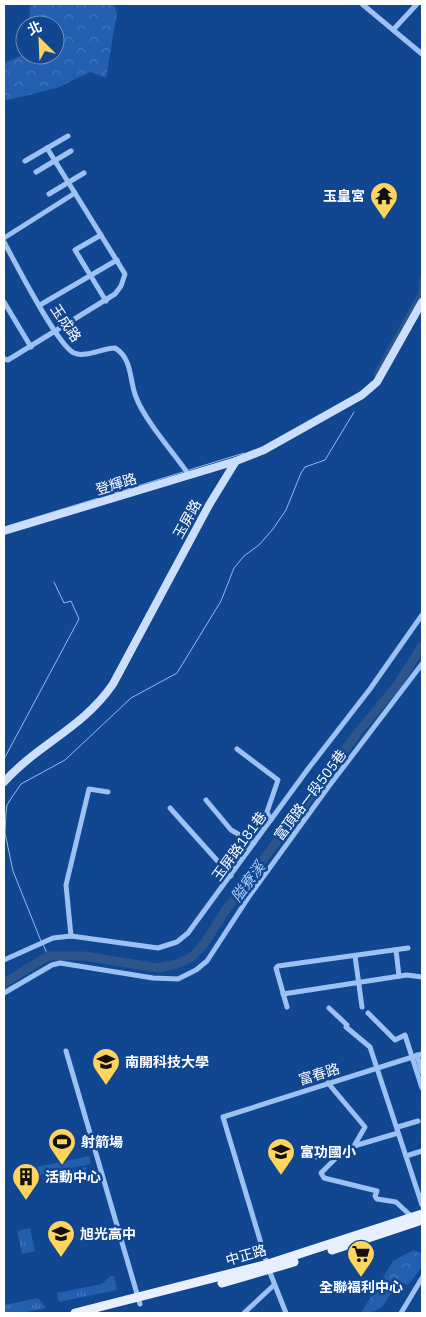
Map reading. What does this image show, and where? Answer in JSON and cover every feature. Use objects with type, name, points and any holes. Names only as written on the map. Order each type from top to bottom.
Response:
[{"type":"main road","name":"中正路","points":[[268,1267],[422,1214]]},
{"type":"main road","name":"中正路","points":[[97,1313],[268,1267],[422,1220]]},
{"type":"main road","name":"中正路","points":[[74,1313],[139,1302]]},
{"type":"street","points":[[362,4],[422,54]]},
{"type":"street","points":[[393,30],[417,4]]},
{"type":"street","points":[[25,161],[68,136]]},
{"type":"street","points":[[6,360],[56,332],[106,300],[121,286],[125,274],[47,148]]},
{"type":"street","points":[[36,172],[71,151]]},
{"type":"street","points":[[48,194],[84,173]]},
{"type":"street","points":[[4,238],[75,193]]},
{"type":"street","points":[[102,235],[75,250],[106,300]]},
{"type":"street","name":"玉成路","points":[[4,242],[56,332],[73,352],[80,354],[108,348],[115,348],[121,352],[128,364],[133,390],[140,406],[189,475]]},
{"type":"street","points":[[40,305],[117,260]]},
{"type":"street","points":[[4,302],[31,347]]},
{"type":"street","points":[[236,461],[264,450],[362,395],[377,382],[420,314],[422,302]]},
{"type":"street","name":"登輝路","points":[[4,531],[236,461]]},
{"type":"street","name":"玉屏路","points":[[4,782],[28,759],[85,718],[101,702],[113,684],[209,505],[236,461]]},
{"type":"street","name":"玉屏路181巷","points":[[4,960],[46,940],[71,936],[158,948],[170,945],[188,933],[370,689],[422,615]]},
{"type":"street","name":"富頂路一段505巷","points":[[4,993],[45,968],[60,963],[153,978],[178,978],[196,970],[207,961],[261,879],[422,664]]},
{"type":"street","points":[[237,749],[278,780],[268,812],[271,820]]},
{"type":"street","points":[[71,936],[66,885],[85,803],[90,788],[108,792]]},
{"type":"street","points":[[206,800],[231,830],[254,843]]},
{"type":"street","points":[[170,808],[230,876]]},
{"type":"street","points":[[287,1007],[276,968],[278,966],[408,948]]},
{"type":"street","points":[[396,950],[400,976]]},
{"type":"street","points":[[354,956],[362,1007]]},
{"type":"street","points":[[284,994],[400,976],[416,975],[422,977]]},
{"type":"street","points":[[328,1008],[347,1025],[346,1027],[370,1047],[398,1127],[398,1133],[422,1205]]},
{"type":"street","points":[[368,1013],[395,1040],[405,1035],[417,1055],[422,1072]]},
{"type":"street","points":[[66,1050],[139,1302]]},
{"type":"street","points":[[417,1055],[422,1088]]},
{"type":"street","name":"富春路","points":[[268,1267],[223,1117],[417,1055]]},
{"type":"street","points":[[328,1083],[365,1127],[354,1146]]},
{"type":"street","points":[[398,1127],[418,1121]]},
{"type":"street","points":[[317,1157],[398,1133]]},
{"type":"street","points":[[406,1156],[422,1151]]},
{"type":"street","points":[[333,1152],[335,1159],[321,1173],[324,1178],[377,1191],[375,1196],[377,1199],[396,1202],[412,1216]]},
{"type":"street","points":[[268,1267],[286,1313]]},
{"type":"street","points":[[401,1313],[422,1278]]},
{"type":"street","points":[[244,1313],[274,1285]]},
{"type":"green space","points":[[30,4],[114,4],[117,13],[106,78],[90,72],[57,88],[4,101],[4,63],[15,58],[15,65],[65,65],[65,15],[29,15]]},
{"type":"green space","name":"射箭場","points":[[89,1156],[91,1164],[34,1176],[32,1168]]},
{"type":"green space","points":[[86,1167],[88,1176],[45,1185],[43,1176]]},
{"type":"green space","points":[[30,1228],[35,1251],[22,1254],[17,1231]]},
{"type":"green space","points":[[413,1250],[422,1254],[422,1267],[408,1285],[400,1282],[385,1304],[376,1310],[361,1313],[393,1261]]},
{"type":"green space","points":[[110,1276],[114,1276],[117,1290],[59,1302],[57,1293],[102,1284]]},
{"type":"green space","points":[[38,1298],[46,1308],[22,1313],[4,1313],[4,1305]]},
{"type":"waterway","points":[[376,374],[421,293],[422,280]]},
{"type":"waterway","points":[[41,941],[13,871],[5,833],[7,805],[21,784],[65,760],[131,698],[177,673],[221,601],[234,568],[273,529],[286,510],[305,467],[325,460],[354,412]]},
{"type":"waterway","points":[[189,470],[244,453]]},
{"type":"waterway","points":[[4,527],[183,472]]},
{"type":"waterway","points":[[4,759],[79,619],[71,601],[64,603],[54,582]]},
{"type":"waterway","name":"隘寮溪","points":[[4,983],[48,956],[84,956],[158,968],[177,964],[192,957],[204,944],[225,911],[359,731],[398,684],[422,646]]},
{"type":"waterway","points":[[43,944],[48,956]]},
{"type":"place","name":"玉皇宮","points":[[384,220]]},
{"type":"place","name":"南開科技大學","points":[[106,1086]]},
{"type":"place","name":"射箭場","points":[[62,1166]]},
{"type":"place","name":"富功國小","points":[[281,1176]]},
{"type":"place","name":"活動中心","points":[[26,1201]]},
{"type":"place","name":"旭光高中","points":[[61,1258]]},
{"type":"place","name":"全聯福利中心","points":[[361,1278]]}]
